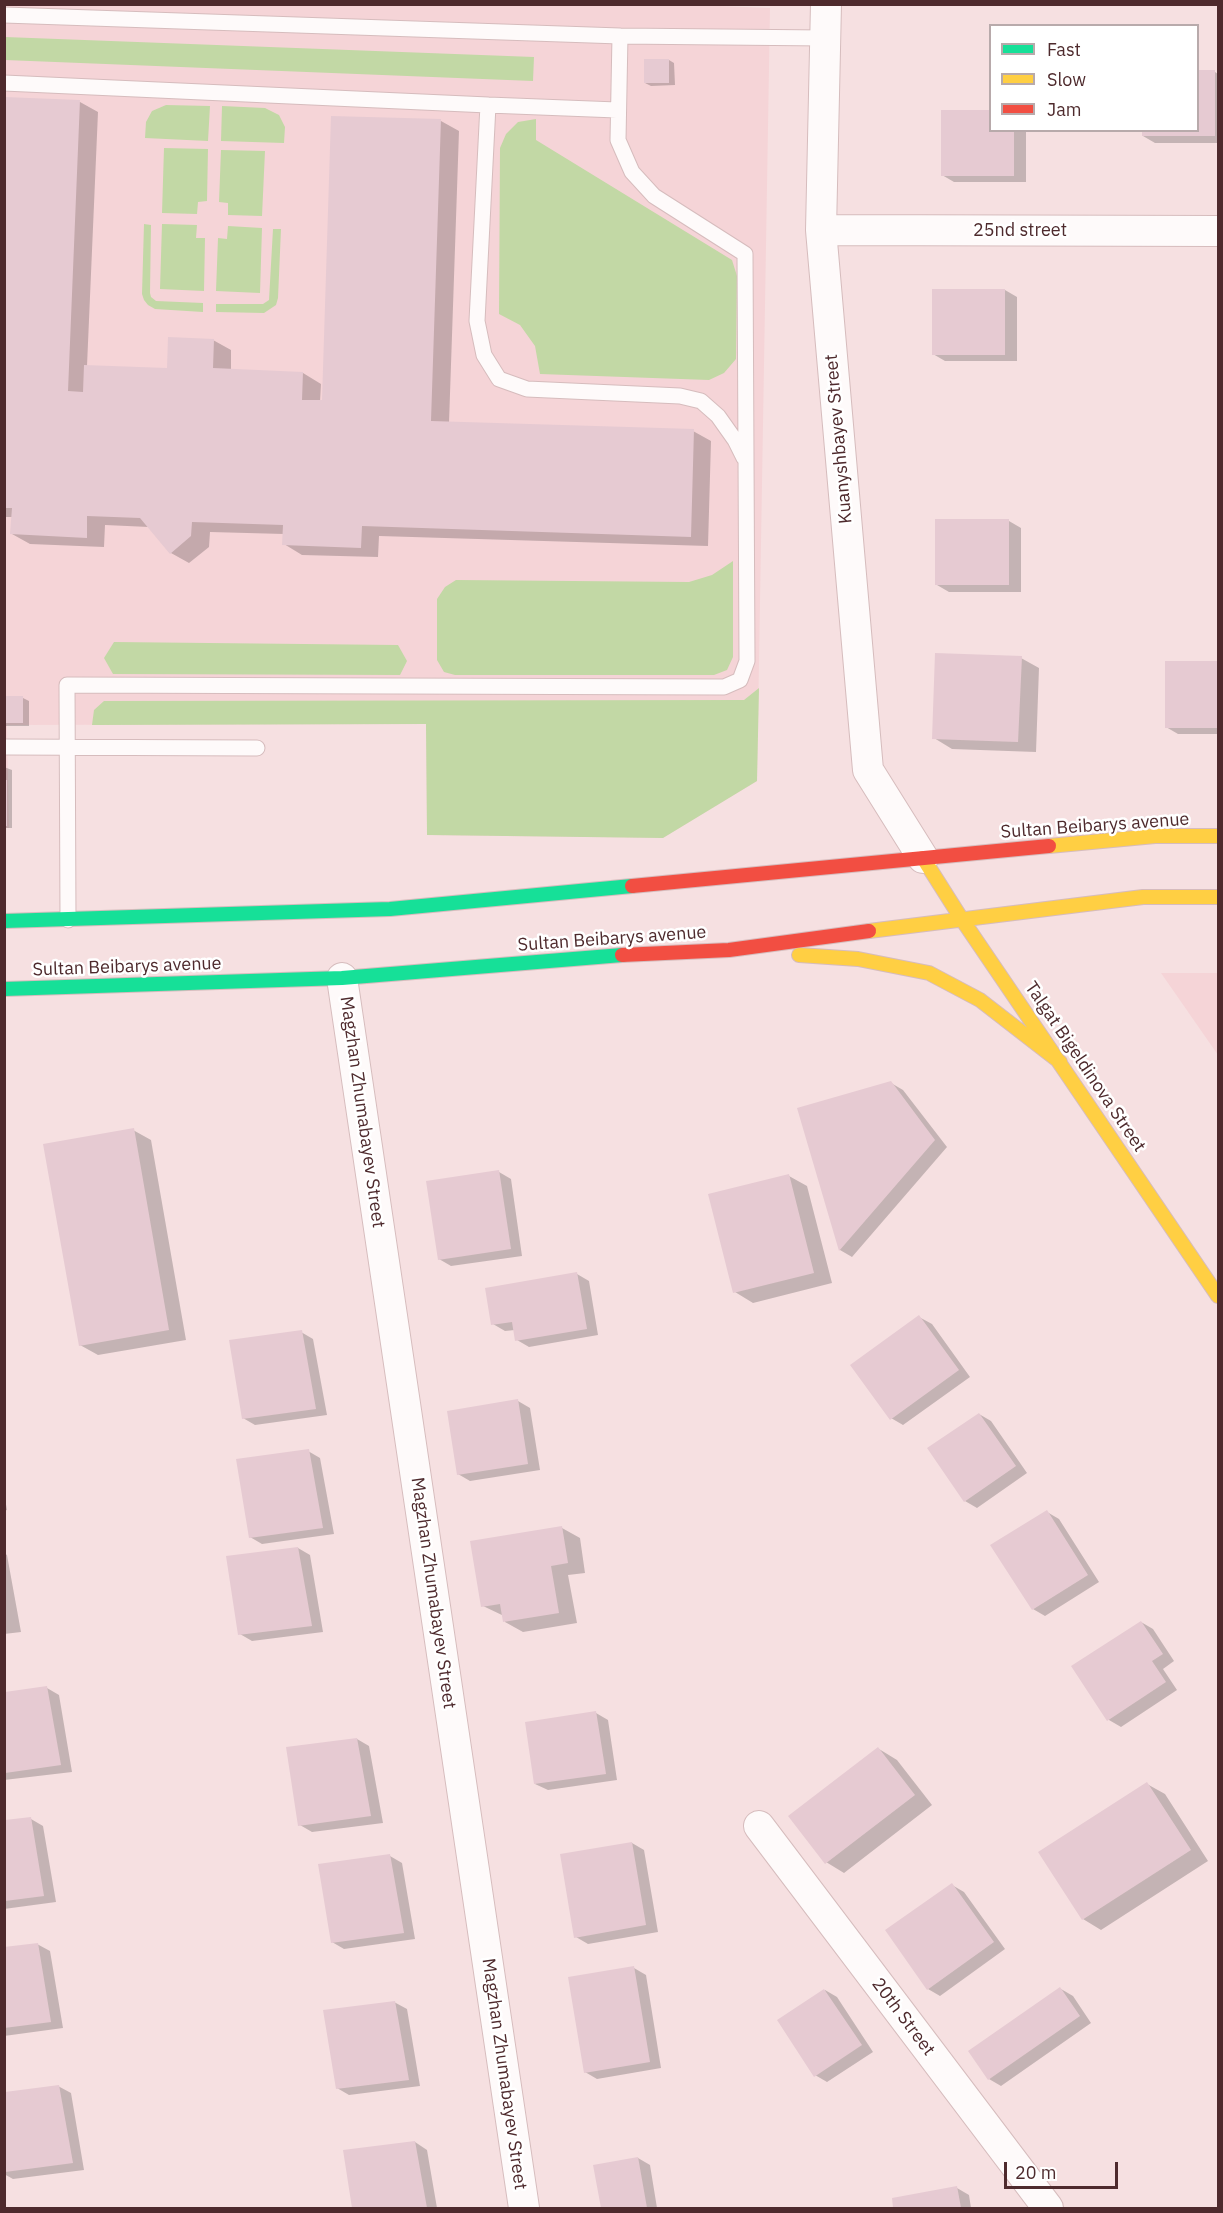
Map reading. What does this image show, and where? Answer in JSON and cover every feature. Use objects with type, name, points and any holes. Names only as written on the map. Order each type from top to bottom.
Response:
[{"type":"main road","name":"Sultan Beibarys avenue","points":[[4,921],[390,909],[1155,836],[1218,836]]},
{"type":"main road","name":"Talgat Bigeldinova Street","points":[[923,858],[961,918],[1218,1296]]},
{"type":"main road","name":"Sultan Beibarys avenue","points":[[4,989],[342,978],[635,954],[729,950],[961,918],[1143,897],[1218,897]]},
{"type":"main road","points":[[729,950],[858,958],[929,973],[980,1000],[1060,1062]]},
{"type":"street","name":"Kuanyshbayev Street","points":[[826,4],[821,230],[868,770],[923,858]]},
{"type":"street","name":"25nd street","points":[[821,230],[1218,231]]},
{"type":"street","name":"Magzhan Zhumabayev Street","points":[[342,978],[524,2208]]},
{"type":"street","name":"20th Street","points":[[759,1826],[1048,2208]]},
{"type":"lane","points":[[4,15],[620,36],[825,38]]},
{"type":"lane","points":[[68,920],[67,685],[724,687],[740,680],[747,661],[745,254],[654,196],[632,171],[618,140],[620,36]]},
{"type":"lane","points":[[4,83],[617,110]]},
{"type":"lane","points":[[488,105],[477,321],[484,355],[499,379],[527,389],[680,396],[701,401],[718,416],[746,461]]},
{"type":"lane","points":[[4,747],[257,748]]},
{"type":"shaded area","points":[[669,4],[770,8],[757,781],[663,838],[427,835],[426,724],[7,725],[9,828],[5,828],[5,5]]},
{"type":"shaded area","points":[[1161,973],[1218,973],[1218,1055]]},
{"type":"green space","points":[[5,37],[534,57],[533,81],[5,60]]},
{"type":"green space","points":[[166,105],[210,106],[208,141],[145,138],[146,122],[152,111]]},
{"type":"green space","points":[[222,106],[265,108],[279,115],[285,127],[284,143],[221,141]]},
{"type":"green space","points":[[536,119],[536,140],[732,260],[737,276],[736,359],[724,373],[709,380],[540,374],[535,346],[520,325],[499,314],[500,148],[506,134],[518,122]]},
{"type":"green space","points":[[164,148],[208,149],[207,201],[198,202],[197,214],[162,213]]},
{"type":"green space","points":[[221,150],[265,151],[262,216],[228,215],[228,203],[219,202]]},
{"type":"green space","points":[[144,224],[151,225],[151,297],[156,301],[203,303],[203,312],[155,309],[144,300],[142,294]]},
{"type":"green space","points":[[162,224],[197,225],[196,238],[205,238],[204,291],[160,289]]},
{"type":"green space","points":[[228,226],[262,228],[260,293],[216,291],[218,238],[227,239]]},
{"type":"green space","points":[[273,229],[281,229],[276,305],[264,313],[216,312],[216,304],[263,304],[269,300]]},
{"type":"green space","points":[[733,561],[733,657],[727,670],[714,675],[455,675],[444,672],[437,660],[437,599],[445,587],[456,580],[689,582],[712,575]]},
{"type":"green space","points":[[114,642],[398,645],[407,661],[400,675],[113,674],[104,658]]},
{"type":"green space","points":[[759,688],[757,781],[663,838],[427,835],[426,724],[92,725],[94,710],[104,701],[744,700]]},
{"type":"building","points":[[644,59],[669,59],[669,83],[644,83]]},
{"type":"building","points":[[1199,70],[1215,70],[1215,136],[1142,136],[1142,132],[1199,132]]},
{"type":"building","points":[[4,97],[80,100],[68,391],[83,392],[84,365],[167,368],[168,337],[214,339],[213,368],[303,372],[302,400],[322,400],[331,116],[441,119],[431,421],[694,429],[691,537],[362,526],[361,548],[282,545],[283,525],[192,522],[191,536],[170,554],[140,518],[87,516],[87,538],[10,534],[12,508],[4,508]]},
{"type":"building","points":[[941,110],[989,110],[989,132],[1014,132],[1014,176],[941,176]]},
{"type":"building","points":[[932,289],[1005,289],[1005,355],[932,355]]},
{"type":"building","points":[[935,519],[1009,519],[1009,585],[935,585]]},
{"type":"building","points":[[935,653],[1022,656],[1018,742],[932,739]]},
{"type":"building","points":[[1165,661],[1218,661],[1218,728],[1165,728]]},
{"type":"building","points":[[4,696],[23,696],[23,723],[4,723]]},
{"type":"building","points":[[4,780],[7,780],[7,826],[4,826]]},
{"type":"building","points":[[891,1081],[935,1140],[839,1251],[797,1108]]},
{"type":"building","points":[[134,1128],[169,1330],[79,1346],[43,1144]]},
{"type":"building","points":[[499,1170],[511,1249],[438,1260],[426,1181]]},
{"type":"building","points":[[789,1174],[814,1273],[733,1293],[708,1194]]},
{"type":"building","points":[[577,1272],[587,1329],[515,1341],[512,1322],[491,1325],[485,1288]]},
{"type":"building","points":[[919,1315],[959,1370],[890,1420],[850,1365]]},
{"type":"building","points":[[302,1330],[316,1409],[242,1419],[229,1340]]},
{"type":"building","points":[[518,1399],[528,1464],[457,1475],[447,1411]]},
{"type":"building","points":[[979,1413],[1016,1466],[964,1502],[927,1448]]},
{"type":"building","points":[[309,1449],[323,1528],[249,1538],[236,1459]]},
{"type":"building","points":[[1047,1510],[1088,1575],[1032,1610],[990,1545]]},
{"type":"building","points":[[562,1526],[568,1563],[551,1566],[559,1613],[503,1622],[500,1604],[481,1607],[470,1541]]},
{"type":"building","points":[[298,1547],[312,1626],[238,1635],[226,1556]]},
{"type":"building","points":[[1141,1621],[1163,1654],[1152,1661],[1166,1682],[1107,1721],[1071,1666]]},
{"type":"building","points":[[47,1686],[61,1765],[5,1773],[5,1692]]},
{"type":"building","points":[[596,1711],[606,1774],[534,1784],[525,1722]]},
{"type":"building","points":[[357,1738],[371,1816],[298,1826],[286,1747]]},
{"type":"building","points":[[878,1747],[915,1795],[825,1864],[788,1816]]},
{"type":"building","points":[[1147,1782],[1191,1850],[1082,1920],[1038,1852]]},
{"type":"building","points":[[31,1817],[44,1896],[5,1901],[5,1820]]},
{"type":"building","points":[[632,1842],[646,1925],[574,1938],[560,1854]]},
{"type":"building","points":[[390,1854],[404,1933],[331,1943],[318,1864]]},
{"type":"building","points":[[952,1883],[994,1942],[927,1990],[885,1930]]},
{"type":"building","points":[[38,1943],[51,2022],[4,2028],[4,1947]]},
{"type":"building","points":[[634,1966],[650,2062],[584,2073],[568,1977]]},
{"type":"building","points":[[1060,1987],[1080,2016],[988,2080],[968,2051]]},
{"type":"building","points":[[824,1989],[862,2045],[814,2077],[777,2020]]},
{"type":"building","points":[[395,2001],[409,2080],[336,2089],[323,2010]]},
{"type":"building","points":[[59,2085],[73,2163],[5,2172],[5,2092]]},
{"type":"building","points":[[415,2141],[427,2208],[352,2208],[343,2150]]},
{"type":"building","points":[[638,2157],[647,2208],[601,2208],[593,2165]]},
{"type":"building","points":[[957,2186],[961,2208],[893,2208],[892,2198]]},
{"type":"traffic: fast","points":[[4,921],[390,909],[632,886]]},
{"type":"traffic: fast","points":[[4,989],[342,978],[622,955]]},
{"type":"traffic: slow","points":[[1049,846],[1155,836],[1218,836]]},
{"type":"traffic: slow","points":[[923,858],[961,918],[1218,1296]]},
{"type":"traffic: slow","points":[[869,931],[1143,897],[1218,897]]},
{"type":"traffic: slow","points":[[799,955],[858,959],[929,973],[980,1000],[1060,1062]]},
{"type":"traffic: jam","points":[[632,886],[1049,846]]},
{"type":"traffic: jam","points":[[622,955],[729,950],[869,931]]}]
